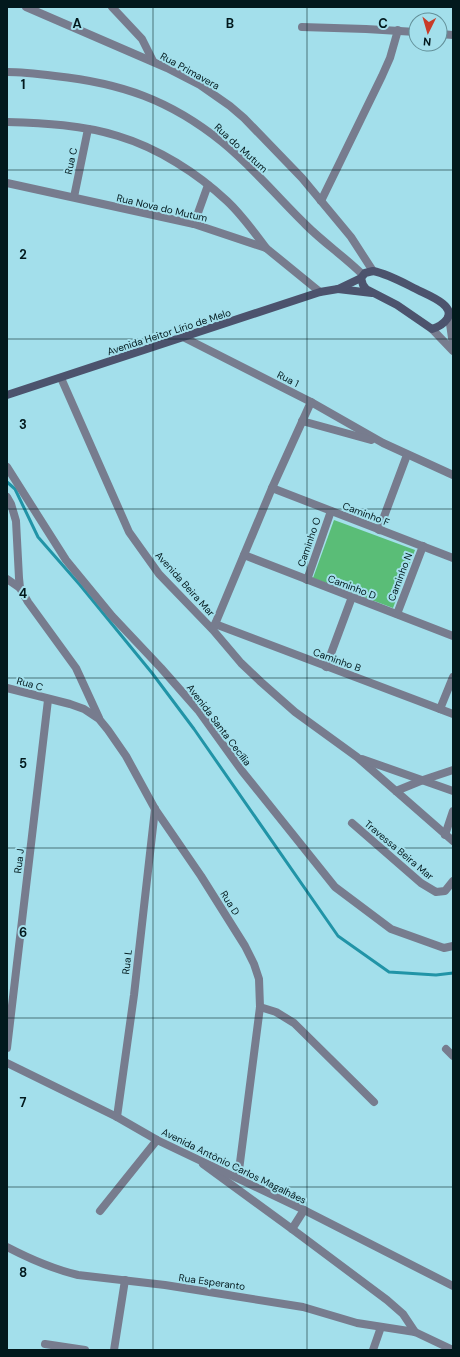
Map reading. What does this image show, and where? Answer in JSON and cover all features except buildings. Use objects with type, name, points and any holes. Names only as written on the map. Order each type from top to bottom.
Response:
[{"type":"main road","name":"Avenida Heitor Lírio de Melo","points":[[338,289],[373,271]]},
{"type":"main road","points":[[373,271],[388,276],[441,302],[453,302]]},
{"type":"main road","points":[[362,277],[363,285],[373,293],[397,305],[432,329],[443,324],[450,315],[441,302]]},
{"type":"main road","name":"Avenida Heitor Lírio de Melo","points":[[7,396],[320,292],[338,289],[373,293]]},
{"type":"street","name":"Rua Primavera","points":[[26,7],[153,61],[200,85],[244,118],[289,164],[321,201],[351,237],[373,271]]},
{"type":"street","points":[[112,7],[142,39],[153,61]]},
{"type":"street","points":[[302,27],[408,31]]},
{"type":"street","points":[[321,201],[382,76],[390,58],[398,30]]},
{"type":"street","name":"Rua do Mutum","points":[[7,72],[87,80],[114,86],[145,96],[180,113],[222,142],[311,230],[352,264],[362,277]]},
{"type":"street","points":[[7,122],[60,125],[88,129],[118,136],[156,151],[208,185],[236,211],[266,248]]},
{"type":"street","name":"Rua C","points":[[74,197],[88,129]]},
{"type":"street","name":"Rua Nova do Mutum","points":[[7,183],[194,224],[266,248],[320,292]]},
{"type":"street","points":[[194,224],[208,185]]},
{"type":"street","points":[[352,264],[365,258]]},
{"type":"street","points":[[450,315],[453,345]]},
{"type":"street","points":[[432,329],[453,351]]},
{"type":"street","name":"Rua 1","points":[[183,337],[310,402],[383,443],[407,455],[453,474]]},
{"type":"street","name":"Avenida Beira Mar","points":[[60,378],[129,532],[159,574],[214,627],[241,663],[282,701],[309,723],[357,757],[453,841]]},
{"type":"street","points":[[214,627],[272,488],[310,402]]},
{"type":"street","name":"Rua 1","points":[[302,422],[383,443]]},
{"type":"street","points":[[379,530],[407,455]]},
{"type":"street","name":"Avenida Santa Cecília","points":[[7,468],[66,560],[112,616],[198,710],[242,772],[335,887],[391,929],[444,948],[453,946]]},
{"type":"street","name":"Caminho F","points":[[272,488],[453,558]]},
{"type":"street","points":[[7,497],[11,504],[16,521],[20,588],[28,602],[76,668],[99,719]]},
{"type":"street","name":"Caminho O","points":[[307,580],[331,511]]},
{"type":"street","name":"Caminho N","points":[[397,614],[423,546]]},
{"type":"street","name":"Caminho D","points":[[244,555],[453,636]]},
{"type":"street","points":[[7,579],[20,588]]},
{"type":"street","points":[[326,667],[352,597]]},
{"type":"street","name":"Caminho B","points":[[214,627],[453,714]]},
{"type":"street","points":[[440,709],[453,676]]},
{"type":"street","name":"Rua C","points":[[7,688],[48,700]]},
{"type":"street","name":"Rua D","points":[[48,700],[70,704],[99,719],[123,752],[155,809],[201,876],[245,946],[254,964],[259,979],[260,1007],[238,1178]]},
{"type":"street","name":"Rua J","points":[[7,1048],[48,700]]},
{"type":"street","name":"Avenida Beira Mar","points":[[357,757],[453,791]]},
{"type":"street","points":[[396,791],[453,770]]},
{"type":"street","name":"Rua L","points":[[117,1117],[135,987],[155,809]]},
{"type":"street","points":[[445,835],[453,811]]},
{"type":"street","name":"Travessa Beira Mar","points":[[352,823],[407,872],[430,889],[436,892],[445,891],[453,881]]},
{"type":"street","points":[[260,1007],[276,1012],[294,1023],[374,1102]]},
{"type":"street","points":[[446,1049],[453,1056]]},
{"type":"street","name":"Avenida Antônio Carlos Magalhães","points":[[7,1063],[117,1117],[156,1140],[304,1210],[453,1286]]},
{"type":"street","points":[[100,1211],[156,1140]]},
{"type":"street","points":[[196,1159],[387,1300],[403,1314],[415,1332]]},
{"type":"street","points":[[292,1229],[304,1210]]},
{"type":"street","name":"Rua Esperanto","points":[[7,1247],[38,1262],[65,1272],[303,1307],[357,1323],[415,1332],[453,1350]]},
{"type":"street","points":[[114,1350],[125,1280]]},
{"type":"street","points":[[373,1350],[381,1327]]},
{"type":"street","points":[[46,1344],[85,1350]]},
{"type":"green space","points":[[334,520],[415,550],[393,608],[313,578]]},
{"type":"waterway","points":[[7,482],[15,489],[38,537],[80,585],[152,673],[194,729],[338,936],[389,972],[436,975],[453,973]]}]
